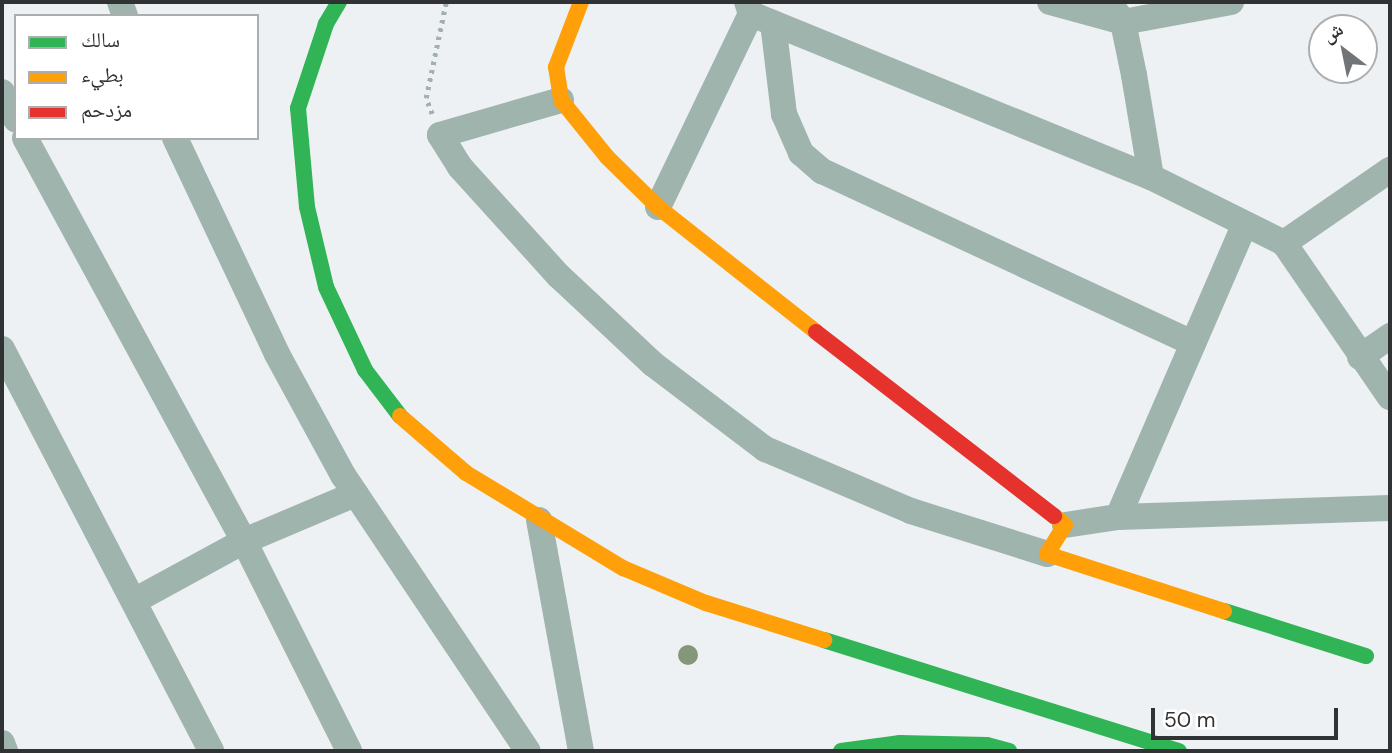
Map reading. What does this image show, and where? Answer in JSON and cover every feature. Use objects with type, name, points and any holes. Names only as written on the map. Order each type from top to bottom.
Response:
[{"type":"street","points":[[339,2],[326,24],[298,108],[307,207],[326,287],[365,370],[408,426],[466,473],[539,520],[623,568],[706,603],[1179,751]]},
{"type":"street","points":[[581,2],[556,67],[561,100],[607,157],[658,207],[1065,525],[1118,517],[1390,508]]},
{"type":"street","points":[[1050,2],[1116,12],[1231,2]]},
{"type":"street","points":[[1116,12],[1151,177]]},
{"type":"street","points":[[658,207],[757,13]]},
{"type":"street","points":[[757,13],[1151,177],[1283,243],[1390,397]]},
{"type":"street","points":[[757,13],[784,114],[801,153],[822,171],[1193,343]]},
{"type":"street","points":[[2,92],[14,116]]},
{"type":"street","points":[[561,100],[440,135],[460,167],[559,276],[714,414],[765,449],[911,511],[1366,656]]},
{"type":"street","points":[[26,140],[244,541],[349,751]]},
{"type":"street","points":[[175,140],[277,354],[355,494],[528,751]]},
{"type":"street","points":[[1283,243],[1390,170]]},
{"type":"street","points":[[1118,517],[1245,224]]},
{"type":"street","points":[[1360,357],[1390,336]]},
{"type":"street","points":[[2,349],[211,751]]},
{"type":"street","points":[[134,601],[244,541],[355,494]]},
{"type":"street","points":[[539,520],[581,751]]},
{"type":"street","points":[[1046,554],[1065,525]]},
{"type":"street","points":[[2,743],[5,751]]},
{"type":"street","points":[[841,751],[900,743],[987,745],[1009,751]]},
{"type":"path","points":[[440,135],[426,98],[446,2]]},
{"type":"traffic: fast","points":[[339,2],[326,24],[298,108],[307,207],[326,287],[365,370],[400,416]]},
{"type":"traffic: fast","points":[[1224,611],[1366,656]]},
{"type":"traffic: fast","points":[[824,640],[1179,751]]},
{"type":"traffic: fast","points":[[841,751],[900,743],[987,745],[1009,751]]},
{"type":"traffic: slow","points":[[581,2],[556,67],[561,100],[607,157],[658,207],[816,332]]},
{"type":"traffic: slow","points":[[400,416],[466,473],[623,568],[706,603],[824,640]]},
{"type":"traffic: slow","points":[[1054,516],[1065,525],[1047,554],[1224,611]]},
{"type":"traffic: jam","points":[[816,332],[1054,516]]}]
